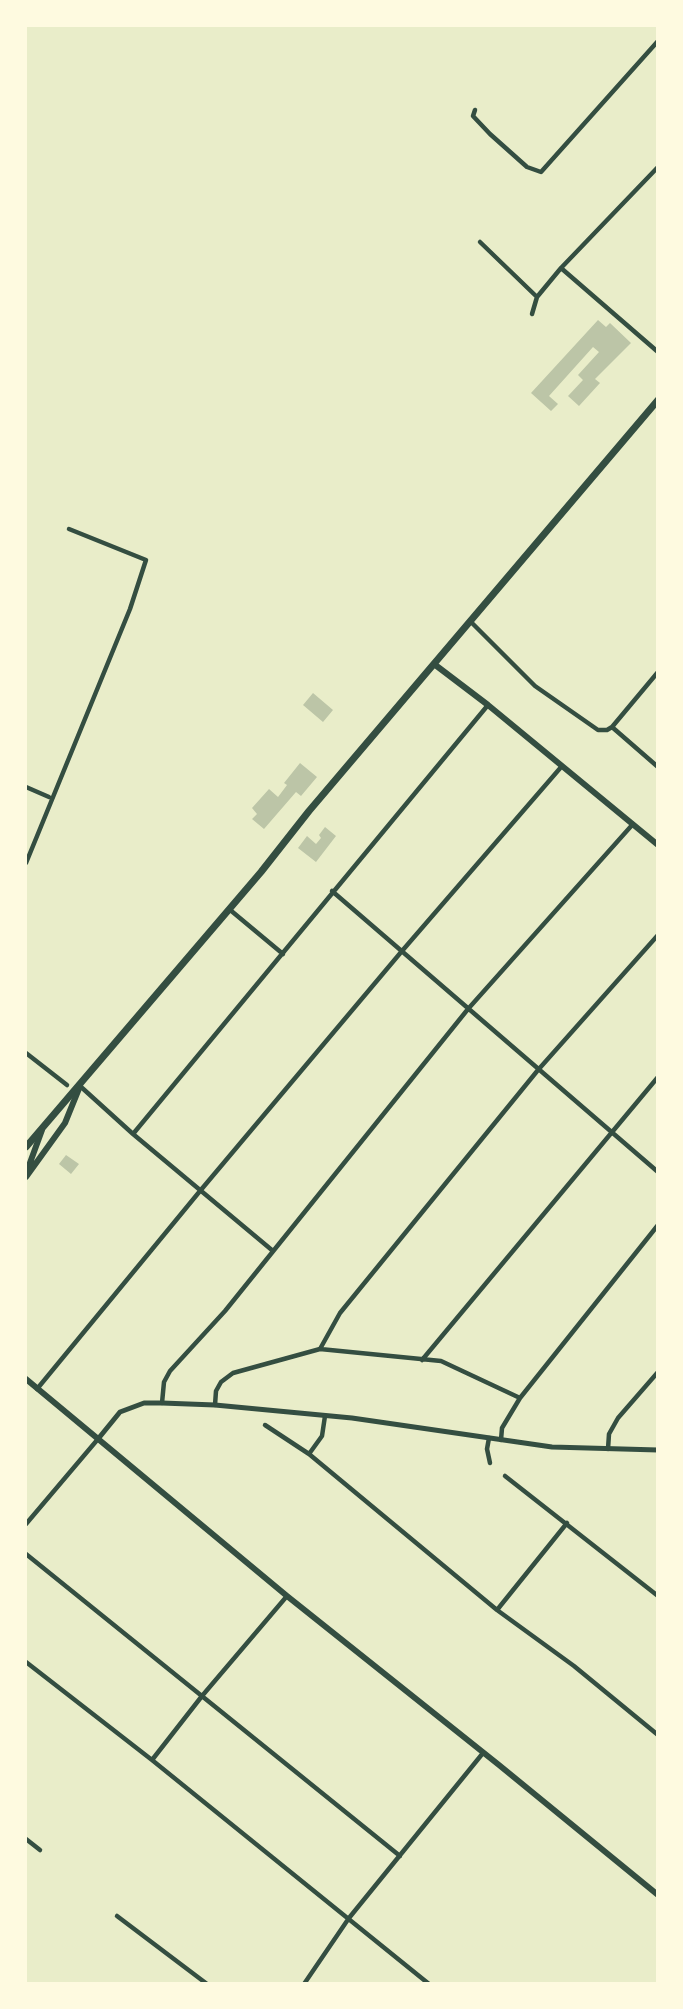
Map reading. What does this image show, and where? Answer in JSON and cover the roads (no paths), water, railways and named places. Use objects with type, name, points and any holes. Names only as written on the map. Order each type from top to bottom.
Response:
[{"type":"main road","points":[[26,1147],[80,1086],[657,400]]},
{"type":"main road","points":[[434,664],[488,705],[657,845]]},
{"type":"main road","points":[[26,1177],[65,1123],[80,1086]]},
{"type":"main road","points":[[26,1177],[43,1126]]},
{"type":"main road","points":[[26,1379],[287,1596],[657,1895]]},
{"type":"street","points":[[475,110],[473,116],[490,134],[527,167],[541,172],[657,41]]},
{"type":"street","points":[[532,314],[537,297],[561,268],[657,167]]},
{"type":"street","points":[[480,242],[537,297]]},
{"type":"street","points":[[561,268],[657,352]]},
{"type":"street","points":[[26,864],[130,609],[146,560],[69,529]]},
{"type":"street","points":[[471,622],[535,686],[598,730],[607,730],[612,727],[657,672]]},
{"type":"street","points":[[133,1134],[488,705]]},
{"type":"street","points":[[612,727],[657,767]]},
{"type":"street","points":[[37,1389],[402,951],[562,766]]},
{"type":"street","points":[[26,787],[49,797]]},
{"type":"street","points":[[162,1403],[164,1382],[170,1371],[225,1311],[468,1009],[633,824]]},
{"type":"street","points":[[332,891],[657,1172]]},
{"type":"street","points":[[229,909],[283,954]]},
{"type":"street","points":[[320,1349],[340,1313],[538,1070],[657,935]]},
{"type":"street","points":[[26,1053],[67,1085]]},
{"type":"street","points":[[422,1360],[657,1077]]},
{"type":"street","points":[[80,1086],[133,1134],[273,1251]]},
{"type":"street","points":[[501,1440],[502,1428],[520,1398],[657,1225]]},
{"type":"street","points":[[215,1405],[216,1391],[221,1382],[233,1373],[320,1349],[441,1361],[520,1398]]},
{"type":"street","points":[[608,1449],[609,1434],[618,1418],[657,1372]]},
{"type":"street","points":[[26,1524],[120,1412],[144,1403],[215,1405],[325,1416],[552,1446],[657,1450]]},
{"type":"street","points":[[309,1454],[321,1436],[325,1416]]},
{"type":"street","points":[[265,1425],[309,1454],[497,1610],[574,1666],[657,1735]]},
{"type":"street","points":[[489,1438],[487,1449],[490,1463]]},
{"type":"street","points":[[505,1476],[657,1596]]},
{"type":"street","points":[[497,1610],[567,1523]]},
{"type":"street","points":[[26,1554],[400,1856]]},
{"type":"street","points":[[152,1760],[202,1696],[287,1596]]},
{"type":"street","points":[[26,1662],[152,1760],[429,1983]]},
{"type":"street","points":[[304,1983],[349,1918],[483,1753]]},
{"type":"street","points":[[26,1839],[40,1850]]},
{"type":"street","points":[[117,1916],[207,1983]]}]
